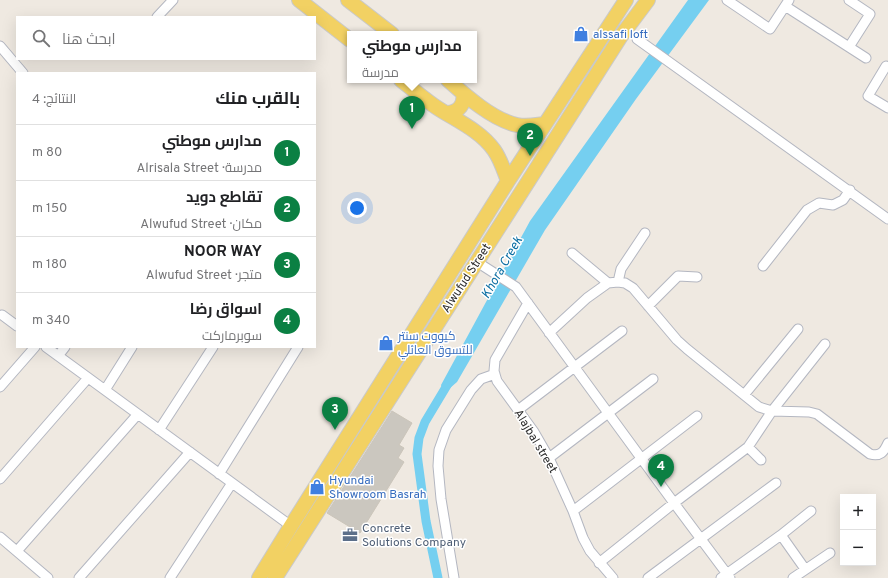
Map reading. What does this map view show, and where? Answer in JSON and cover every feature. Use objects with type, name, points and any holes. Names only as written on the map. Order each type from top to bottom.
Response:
[{"type":"main road","points":[[299,0],[347,38]]},
{"type":"main road","points":[[348,0],[388,31]]},
{"type":"main road","name":"Alwufud Street","points":[[259,578],[290,526],[508,181],[626,0]]},
{"type":"main road","name":"Alwufud Street","points":[[275,578],[621,36],[648,0]]},
{"type":"main road","points":[[405,83],[433,105],[448,113],[476,132],[489,144],[499,158],[508,181]]},
{"type":"main road","points":[[451,83],[493,114],[508,122],[525,126],[545,124]]},
{"type":"main road","points":[[448,113],[459,109],[464,98],[463,93]]},
{"type":"street","points":[[158,16],[173,0]]},
{"type":"street","points":[[727,0],[770,29],[787,3],[866,58]]},
{"type":"street","points":[[849,0],[870,14],[849,47]]},
{"type":"street","points":[[636,39],[850,190],[888,219]]},
{"type":"street","points":[[0,46],[22,72]]},
{"type":"street","points":[[886,66],[868,96],[888,108]]},
{"type":"street","points":[[763,266],[807,210],[819,203],[833,205],[842,200],[850,190]]},
{"type":"street","points":[[618,282],[621,269],[645,233]]},
{"type":"street","points":[[572,253],[608,283]]},
{"type":"street","points":[[477,262],[516,287],[574,368],[701,538],[726,577],[811,511]]},
{"type":"street","points":[[648,306],[678,276],[697,277]]},
{"type":"street","points":[[549,333],[587,298],[608,283],[625,283],[633,288],[677,340],[759,407],[772,411],[809,412],[817,414],[870,454],[875,455],[884,452],[888,443]]},
{"type":"street","points":[[454,578],[440,499],[438,466],[439,450],[449,423],[471,390],[481,379],[494,374],[494,365],[498,355],[528,304]]},
{"type":"street","points":[[2,315],[16,325]]},
{"type":"street","points":[[744,396],[798,329]]},
{"type":"street","points":[[518,410],[622,332]]},
{"type":"street","points":[[599,563],[674,503],[748,447],[772,411],[825,344]]},
{"type":"street","points":[[0,387],[34,348]]},
{"type":"street","points":[[47,348],[290,526]]},
{"type":"street","points":[[58,356],[64,348]]},
{"type":"street","points":[[105,390],[131,348]]},
{"type":"street","points":[[159,430],[212,348]]},
{"type":"street","points":[[219,474],[297,348]]},
{"type":"street","name":"Alajbal street","points":[[494,374],[500,386],[518,410],[549,458],[590,552],[613,578]]},
{"type":"street","points":[[0,479],[88,378]]},
{"type":"street","points":[[549,458],[653,379]]},
{"type":"street","points":[[17,551],[138,414]]},
{"type":"street","points":[[573,511],[697,416]]},
{"type":"street","points":[[748,447],[761,460]]},
{"type":"street","points":[[79,578],[190,452]]},
{"type":"street","points":[[170,578],[232,483]]},
{"type":"street","points":[[648,578],[776,483]]},
{"type":"street","points":[[781,535],[805,569]]},
{"type":"street","points":[[0,537],[48,578]]},
{"type":"street","points":[[793,578],[830,553]]},
{"type":"water","name":"Khora Creek","points":[[688,0],[709,0],[636,99],[545,230],[457,382],[450,388],[443,391],[441,385],[530,221]]},
{"type":"building","points":[[392,411],[412,423],[399,445],[404,448],[398,458],[404,462],[360,533],[327,513]]},
{"type":"waterway","name":"Khora Creek","points":[[438,578],[426,521],[417,454],[419,438],[425,422],[449,382]]},
{"type":"place","name":"alssafi loft","points":[[581,34]]},
{"type":"place","name":"مدارس موطني","points":[[412,129]]},
{"type":"place","name":"تقاطع دويد","points":[[530,156]]},
{"type":"place","name":"كيووت سنتر للتسوق العائلي","points":[[386,343]]},
{"type":"place","name":"NOOR WAY","points":[[335,430]]},
{"type":"place","name":"Hyundai Showroom Basrah","points":[[317,487]]},
{"type":"place","name":"اسواق رضا","points":[[661,487]]},
{"type":"place","name":"Concrete Solutions Company","points":[[350,535]]}]
